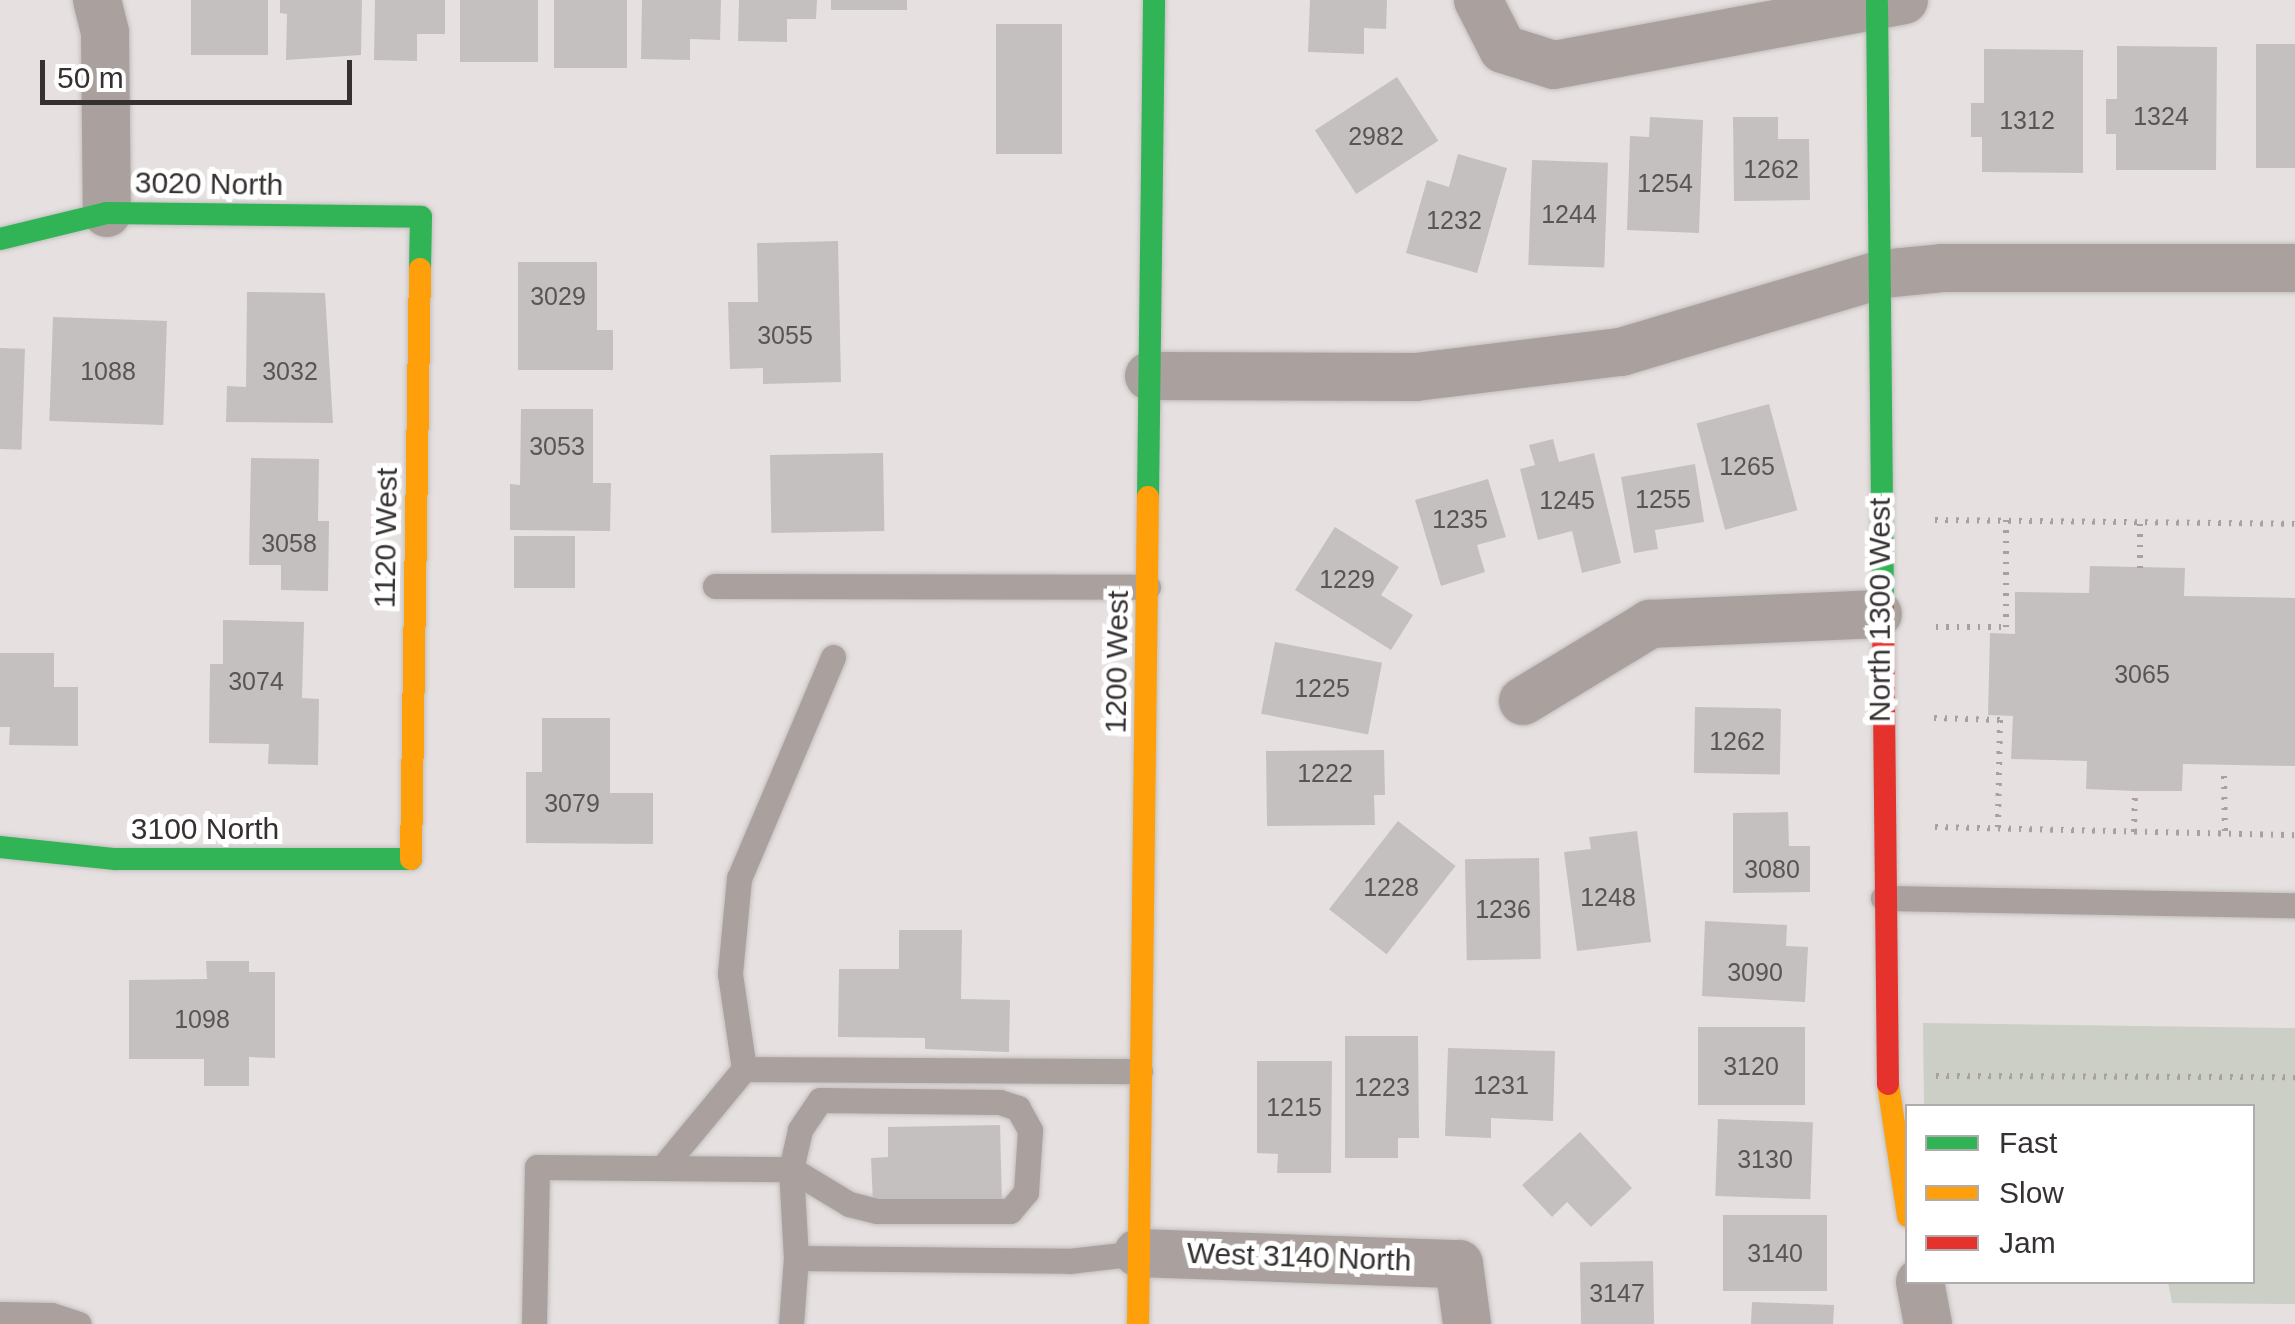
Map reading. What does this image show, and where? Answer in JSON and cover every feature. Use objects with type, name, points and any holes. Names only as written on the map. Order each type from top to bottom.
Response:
[{"type":"street","points":[[97,0],[105,33],[108,213]]},
{"type":"street","name":"1200 West","points":[[1138,1324],[1154,0]]},
{"type":"street","points":[[1478,0],[1504,49],[1554,65],[1891,2]]},
{"type":"street","name":"North 1300 West","points":[[1891,2],[1882,274],[1878,614],[1888,1112],[1905,1200]]},
{"type":"street","name":"3020 North","points":[[0,240],[108,213],[421,217]]},
{"type":"street","name":"1120 West","points":[[411,860],[421,217]]},
{"type":"street","points":[[1149,376],[1416,377],[1621,352],[1882,274],[1982,265],[2295,268]]},
{"type":"street","points":[[1524,701],[1650,624],[1878,614]]},
{"type":"street","name":"3100 North","points":[[0,847],[115,859],[411,860]]},
{"type":"street","name":"West 3140 North","points":[[1138,1252],[1460,1264],[1468,1324]]},
{"type":"street","points":[[1920,1284],[1928,1324]]},
{"type":"lane","points":[[715,586],[1148,586]]},
{"type":"lane","points":[[662,1167],[744,1069],[730,974],[739,878],[833,658]]},
{"type":"lane","points":[[1883,898],[2295,905]]},
{"type":"lane","points":[[744,1069],[1140,1071]]},
{"type":"lane","points":[[534,1324],[537,1167],[791,1170],[849,1204],[877,1211],[1010,1212],[1026,1192],[1030,1130],[1018,1108],[820,1100],[800,1130],[791,1170],[796,1258],[791,1324]]},
{"type":"lane","points":[[796,1258],[1069,1261],[1138,1252]]},
{"type":"lane","points":[[0,1314],[51,1315],[79,1324]]},
{"type":"path","points":[[1936,627],[2006,627],[2006,519]]},
{"type":"path","points":[[1935,520],[2295,524]]},
{"type":"path","points":[[2140,521],[2140,568]]},
{"type":"path","points":[[1934,718],[2000,720],[1998,828]]},
{"type":"path","points":[[2224,776],[2224,834]]},
{"type":"path","points":[[2134,832],[2135,791]]},
{"type":"path","points":[[1935,827],[2295,835]]},
{"type":"path","points":[[1935,1076],[2295,1077]]},
{"type":"shaded area","points":[[1923,1023],[2295,1028],[2295,1304],[2172,1303],[2168,1284],[2255,1284],[2255,1104],[1924,1104]]},
{"type":"building","points":[[191,0],[268,0],[268,55],[191,55]]},
{"type":"building","points":[[280,0],[362,0],[361,55],[286,60],[287,14],[280,13]]},
{"type":"building","points":[[375,0],[445,0],[445,34],[417,34],[417,61],[374,60]]},
{"type":"building","points":[[460,0],[538,0],[538,62],[460,62]]},
{"type":"building","points":[[554,0],[627,0],[627,68],[554,68]]},
{"type":"building","points":[[642,0],[721,0],[720,40],[690,39],[690,60],[641,59]]},
{"type":"building","points":[[739,0],[817,0],[816,19],[787,19],[787,42],[738,41]]},
{"type":"building","points":[[831,0],[907,0],[907,10],[831,10]]},
{"type":"building","points":[[1310,0],[1387,0],[1386,29],[1364,28],[1364,54],[1308,52]]},
{"type":"building","points":[[996,24],[1062,24],[1062,154],[996,154]]},
{"type":"building","points":[[2256,44],[2295,44],[2295,168],[2256,168]]},
{"type":"building","points":[[2117,46],[2217,47],[2216,170],[2116,170],[2116,134],[2106,134],[2106,99],[2117,99]]},
{"type":"building","points":[[1984,49],[2083,50],[2083,173],[1982,172],[1982,137],[1971,137],[1971,103],[1984,103]]},
{"type":"building","points":[[1397,77],[1438,141],[1356,194],[1315,130]]},
{"type":"building","points":[[1650,117],[1703,120],[1699,233],[1627,230],[1630,136],[1649,137]]},
{"type":"building","points":[[1733,117],[1778,117],[1778,139],[1809,139],[1810,200],[1734,201]]},
{"type":"building","points":[[1458,154],[1507,168],[1477,273],[1406,253],[1427,180],[1449,187]]},
{"type":"building","points":[[1532,160],[1608,163],[1604,268],[1528,265]]},
{"type":"building","points":[[838,241],[841,382],[763,384],[763,368],[730,369],[728,302],[758,302],[757,243]]},
{"type":"building","points":[[518,262],[597,262],[597,330],[613,330],[613,370],[518,370]]},
{"type":"building","points":[[247,292],[325,293],[333,423],[226,422],[227,386],[246,387]]},
{"type":"building","points":[[53,317],[167,321],[163,425],[49,421]]},
{"type":"building","points":[[0,348],[25,349],[21,450],[0,449]]},
{"type":"building","points":[[1769,404],[1797,510],[1725,530],[1697,423]]},
{"type":"building","points":[[521,409],[593,409],[593,483],[611,483],[610,531],[510,530],[510,484],[520,485]]},
{"type":"building","points":[[1553,439],[1559,462],[1594,453],[1621,563],[1582,573],[1572,531],[1538,540],[1520,469],[1535,465],[1529,445]]},
{"type":"building","points":[[883,453],[884,531],[771,533],[770,455]]},
{"type":"building","points":[[251,458],[319,459],[318,521],[329,521],[328,591],[281,590],[281,565],[249,565]]},
{"type":"building","points":[[1695,464],[1704,522],[1655,530],[1658,549],[1634,553],[1621,477]]},
{"type":"building","points":[[1488,479],[1506,537],[1477,545],[1485,572],[1441,586],[1415,500]]},
{"type":"building","points":[[1335,527],[1399,567],[1381,595],[1413,615],[1391,650],[1295,590]]},
{"type":"building","points":[[514,536],[575,536],[575,588],[514,588]]},
{"type":"building","points":[[2090,566],[2185,568],[2184,596],[2295,598],[2295,766],[2183,764],[2182,791],[2135,791],[2086,789],[2087,761],[2011,759],[2013,716],[1988,715],[1990,633],[2015,634],[2015,592],[2089,593]]},
{"type":"building","points":[[223,620],[304,622],[302,698],[319,699],[318,765],[268,764],[269,744],[209,743],[210,664],[223,664]]},
{"type":"building","points":[[1275,642],[1382,663],[1368,734],[1261,714]]},
{"type":"building","points":[[0,653],[54,653],[54,687],[78,687],[78,746],[9,745],[10,727],[0,727]]},
{"type":"building","points":[[1695,707],[1781,709],[1780,774],[1694,773]]},
{"type":"building","points":[[542,718],[610,718],[610,793],[653,793],[653,844],[526,843],[526,772],[542,772]]},
{"type":"building","points":[[1384,750],[1385,795],[1374,795],[1375,825],[1267,826],[1266,751]]},
{"type":"building","points":[[1788,812],[1789,846],[1810,846],[1810,892],[1733,893],[1733,813]]},
{"type":"building","points":[[1398,821],[1456,866],[1387,954],[1329,909]]},
{"type":"building","points":[[1637,831],[1651,942],[1577,951],[1564,852],[1591,849],[1589,837]]},
{"type":"building","points":[[1539,858],[1541,959],[1467,960],[1465,859]]},
{"type":"building","points":[[1705,921],[1787,925],[1786,946],[1808,947],[1805,1002],[1702,996]]},
{"type":"building","points":[[899,930],[962,930],[961,999],[1010,1000],[1009,1052],[925,1049],[925,1038],[838,1037],[839,969],[899,969]]},
{"type":"building","points":[[206,961],[249,961],[249,972],[275,972],[275,1058],[249,1057],[249,1086],[204,1086],[204,1059],[129,1059],[129,980],[207,979]]},
{"type":"building","points":[[1698,1027],[1805,1027],[1805,1105],[1698,1105]]},
{"type":"building","points":[[1345,1036],[1418,1036],[1419,1138],[1398,1138],[1398,1158],[1345,1158]]},
{"type":"building","points":[[1448,1048],[1555,1051],[1553,1121],[1491,1118],[1491,1138],[1445,1136]]},
{"type":"building","points":[[1257,1061],[1332,1061],[1331,1173],[1277,1173],[1278,1154],[1257,1153]]},
{"type":"building","points":[[1718,1119],[1813,1122],[1810,1199],[1715,1196]]},
{"type":"building","points":[[1000,1125],[1002,1202],[873,1204],[871,1158],[888,1157],[888,1127]]},
{"type":"building","points":[[1580,1132],[1632,1188],[1591,1227],[1567,1202],[1552,1217],[1522,1185]]},
{"type":"building","points":[[1723,1215],[1827,1215],[1827,1291],[1723,1291]]},
{"type":"building","points":[[1653,1261],[1654,1324],[1581,1324],[1580,1262]]},
{"type":"building","points":[[1752,1302],[1834,1305],[1833,1324],[1751,1324]]},
{"type":"traffic: fast","points":[[1148,497],[1154,0]]},
{"type":"traffic: fast","points":[[1877,3],[1883,610]]},
{"type":"traffic: fast","points":[[0,239],[107,213],[421,217],[420,269]]},
{"type":"traffic: fast","points":[[0,847],[115,859],[411,859]]},
{"type":"traffic: slow","points":[[411,859],[420,269]]},
{"type":"traffic: slow","points":[[1138,1324],[1148,497]]},
{"type":"traffic: slow","points":[[1888,1084],[1905,1196]]},
{"type":"traffic: jam","points":[[1883,610],[1888,1084]]}]
